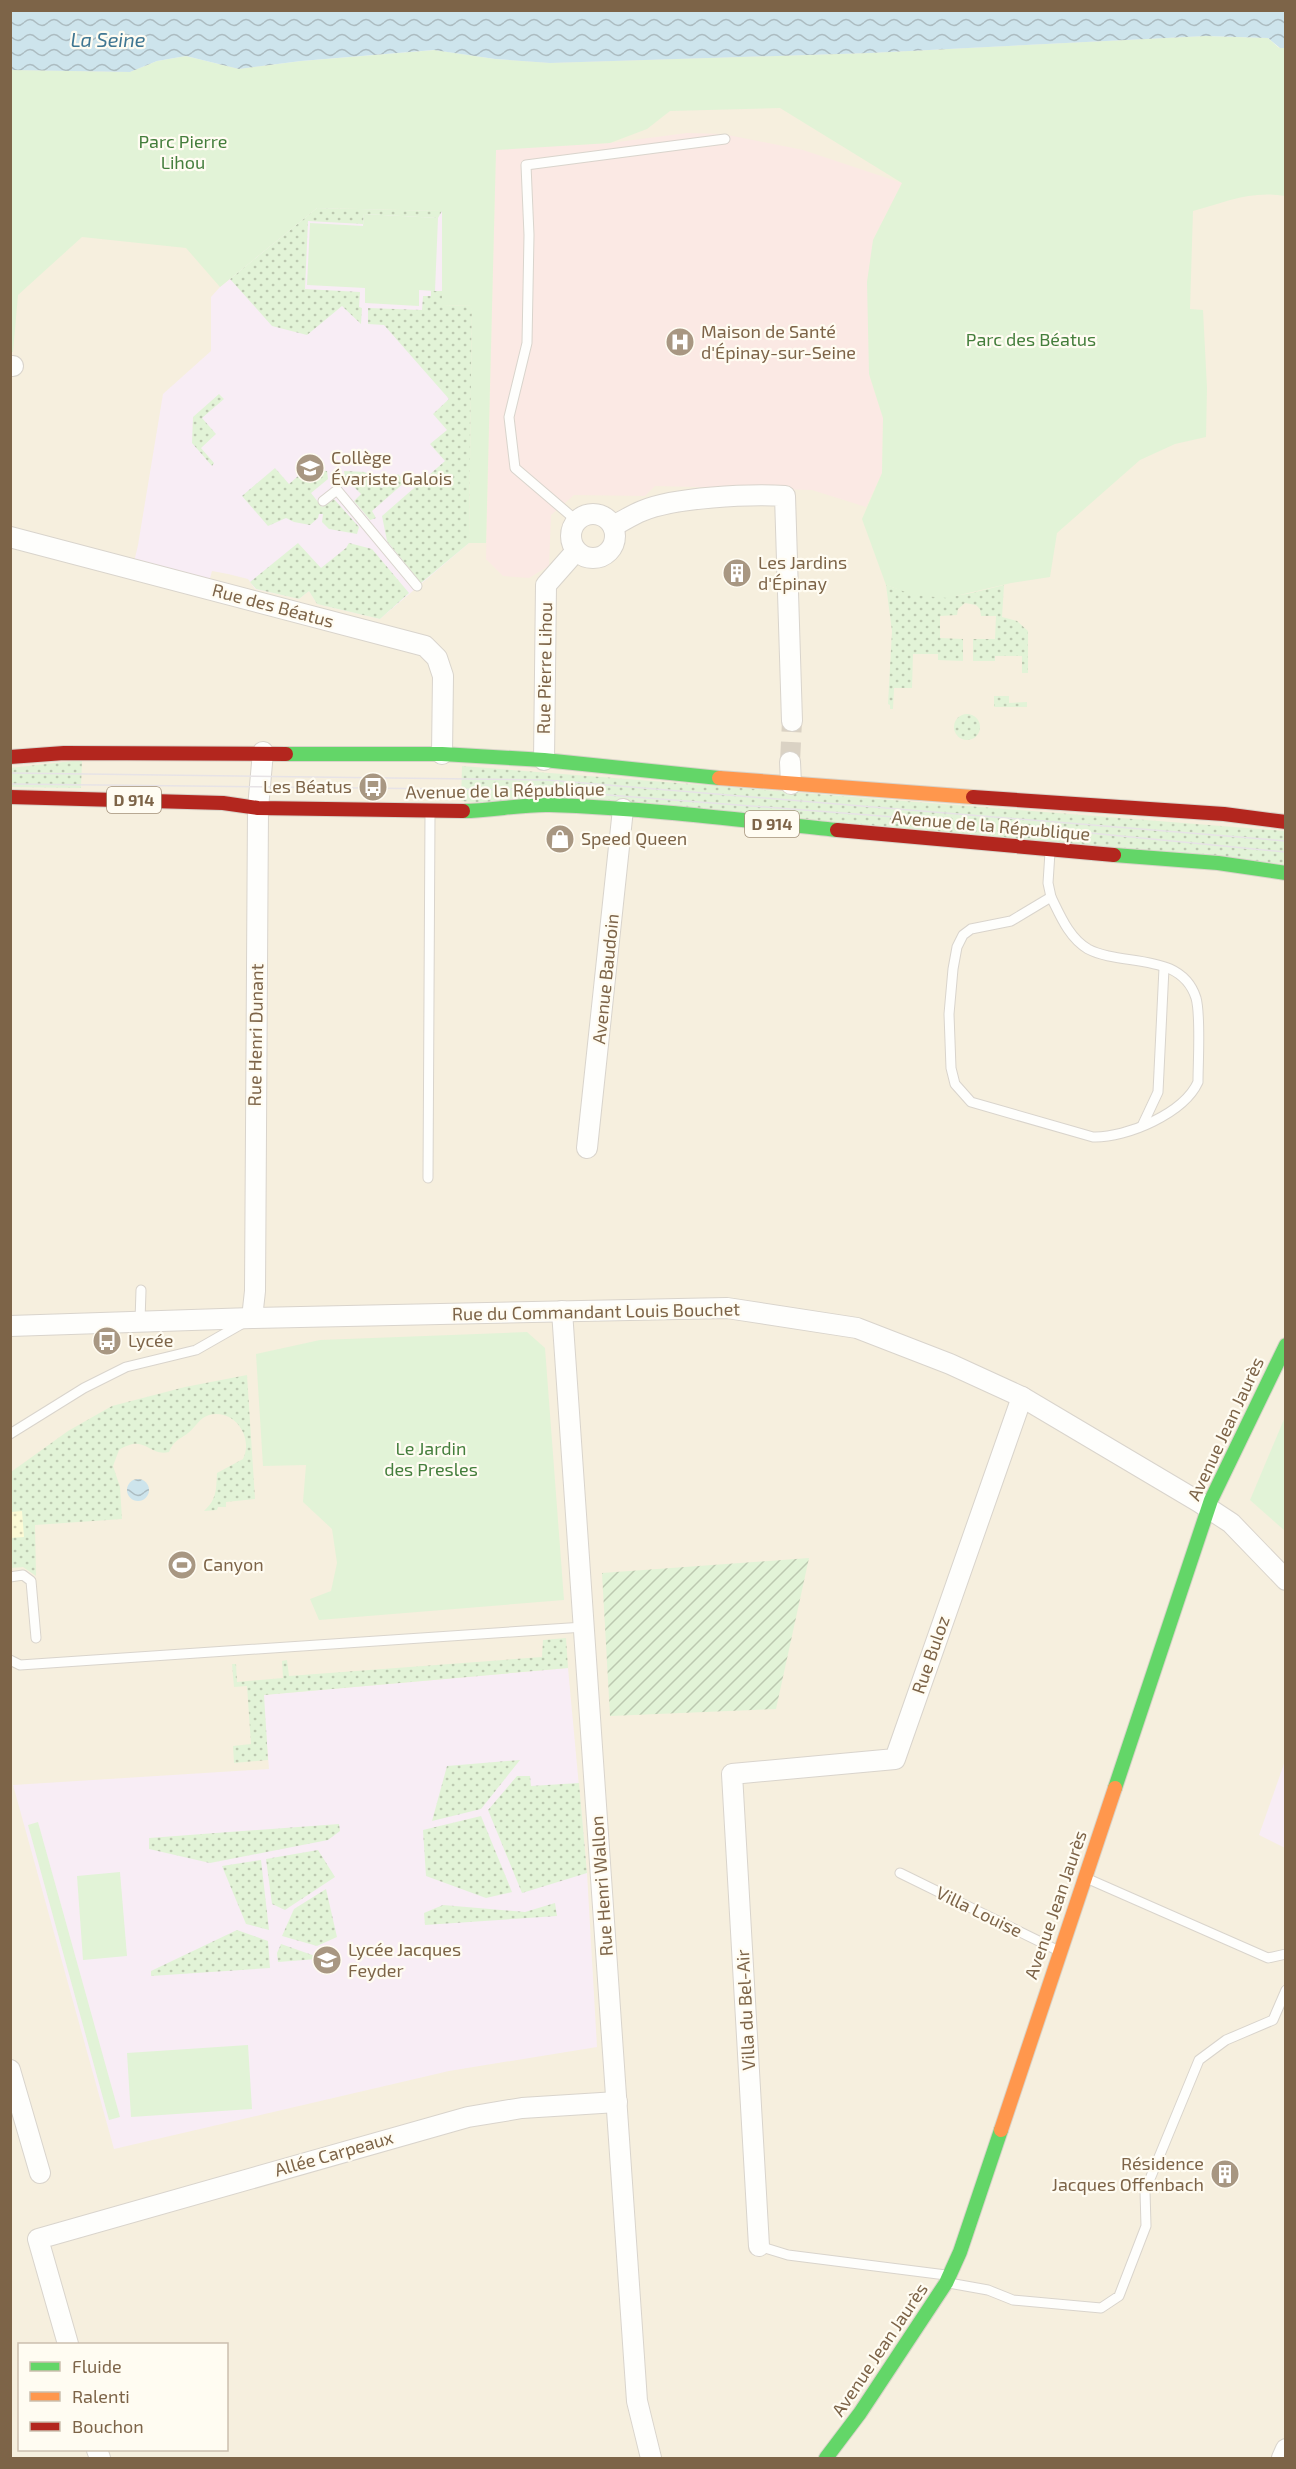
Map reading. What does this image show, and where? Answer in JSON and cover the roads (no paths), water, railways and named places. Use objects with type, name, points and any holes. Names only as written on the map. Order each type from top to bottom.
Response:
[{"type":"main road","name":"Avenue de la République","points":[[10,756],[64,753],[263,752],[442,754],[544,760],[791,784],[1224,814],[1286,822]]},
{"type":"main road","name":"Avenue de la République","points":[[10,797],[223,803],[258,808],[430,811],[492,811],[546,805],[623,808],[1050,850],[1218,863],[1286,873]]},
{"type":"main road","name":"Avenue Jean Jaurès","points":[[826,2458],[860,2413],[948,2279],[970,2220],[1209,1508],[1218,1484],[1286,1345]]},
{"type":"street","points":[[614,526],[642,511],[665,504],[761,495],[785,496],[792,721]]},
{"type":"street","points":[[589,514],[596,514],[603,516],[614,526],[613,547],[603,557],[588,558],[576,551],[571,539],[573,526],[577,521],[589,514]]},
{"type":"street","name":"Rue des Béatus","points":[[10,537],[425,646],[437,658],[443,676],[442,754]]},
{"type":"street","name":"Rue Pierre Lihou","points":[[544,760],[546,585],[576,551]]},
{"type":"street","name":"Rue Henri Dunant","points":[[252,1318],[255,1291],[258,808],[263,752]]},
{"type":"street","points":[[790,762],[791,784]]},
{"type":"street","name":"Avenue Baudoin","points":[[587,1148],[623,808]]},
{"type":"street","name":"Rue du Commandant Louis Bouchet","points":[[10,1326],[252,1318],[727,1308],[857,1328],[1022,1394],[1232,1523],[1286,1580]]},
{"type":"street","name":"Rue Henri Wallon","points":[[562,1311],[637,2401],[651,2458]]},
{"type":"street","name":"Rue Buloz","points":[[732,1774],[895,1759],[1022,1394]]},
{"type":"street","name":"Villa du Bel-Air","points":[[732,1774],[759,2246]]},
{"type":"street","points":[[10,2070],[40,2173]]},
{"type":"street","name":"Allée Carpeaux","points":[[68,2343],[38,2239],[468,2117],[522,2108],[617,2102]]},
{"type":"street","points":[[1282,2458],[1286,2449]]},
{"type":"lane","points":[[577,521],[515,468],[509,417],[527,343],[529,235],[526,165],[725,139]]},
{"type":"lane","points":[[323,501],[337,490],[417,586]]},
{"type":"lane","points":[[428,1178],[430,811]]},
{"type":"lane","points":[[1050,850],[1048,883],[1051,897],[1069,931],[1086,948],[1106,956],[1149,962],[1176,972],[1188,982],[1197,1001],[1198,1082],[1193,1094],[1180,1106],[1108,1138],[1093,1137],[971,1102],[956,1084],[951,1068],[950,1014],[953,969],[957,946],[963,935],[971,929],[1011,921],[1051,897]]},
{"type":"lane","points":[[1143,1124],[1158,1092],[1164,968]]},
{"type":"lane","points":[[140,1322],[141,1290]]},
{"type":"lane","points":[[10,1434],[84,1388],[126,1367],[196,1350],[252,1318]]},
{"type":"lane","points":[[10,1577],[23,1575],[31,1581],[36,1638]]},
{"type":"lane","points":[[10,1660],[20,1665],[584,1627]]},
{"type":"lane","name":"Villa Louise","points":[[900,1873],[1059,1951]]},
{"type":"lane","points":[[1084,1877],[1268,1958],[1286,1954]]},
{"type":"lane","points":[[759,2246],[788,2255],[948,2279],[988,2290],[1013,2300],[1101,2308],[1119,2296],[1146,2226],[1145,2191],[1199,2060],[1226,2040],[1273,2020],[1286,1990]]},
{"type":"water","name":"La Seine","points":[[11,10],[1285,10],[1285,48],[1280,48],[1268,38],[1206,36],[870,53],[550,63],[495,59],[434,50],[301,61],[239,69],[186,56],[157,61],[130,72],[10,70]]},
{"type":"water","points":[[138,1479],[146,1482],[149,1490],[146,1498],[138,1501],[130,1498],[127,1490],[130,1482]]},
{"type":"tunnel","points":[[790,762],[792,721]]},
{"type":"tram line","points":[[10,773],[547,780],[1286,841]]},
{"type":"tram line","points":[[10,784],[543,790],[894,817]]},
{"type":"tram line","points":[[1080,832],[1286,852]]},
{"type":"place","name":"Maison de Santé d'Épinay-sur-Seine","points":[[680,342]]},
{"type":"place","name":"Collège Évariste Galois","points":[[310,468]]},
{"type":"place","name":"Les Jardins d'Épinay","points":[[737,573]]},
{"type":"place","name":"Les Béatus","points":[[373,787]]},
{"type":"place","name":"Speed Queen","points":[[560,839]]},
{"type":"place","name":"Lycée","points":[[107,1341]]},
{"type":"place","name":"Canyon","points":[[182,1565]]},
{"type":"place","name":"Lycée Jacques Feyder","points":[[327,1960]]},
{"type":"place","name":"Résidence Jacques Offenbach","points":[[1225,2174]]},
{"type":"park label","name":"Parc Pierre Lihou","points":[[183,152]]},
{"type":"park label","name":"Parc des Béatus","points":[[1031,340]]},
{"type":"park label","name":"Le Jardin des Presles","points":[[431,1459]]}]
